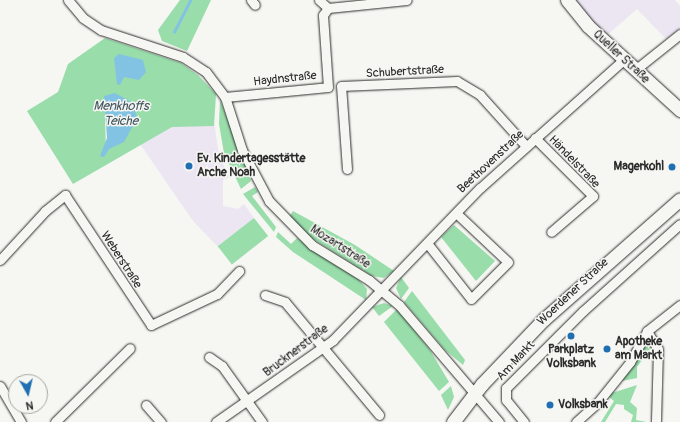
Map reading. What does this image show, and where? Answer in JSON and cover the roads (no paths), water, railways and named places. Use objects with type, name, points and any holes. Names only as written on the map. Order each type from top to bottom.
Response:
[{"type":"main road","name":"Queller Straße","points":[[567,0],[623,60],[680,110]]},
{"type":"main road","name":"Woerdener Straße","points":[[452,422],[474,394],[544,319],[680,198]]},
{"type":"street","name":"Mozartstraße","points":[[68,0],[83,18],[107,33],[195,64],[225,97],[242,150],[269,201],[312,246],[383,290],[498,422]]},
{"type":"street","points":[[319,0],[328,8],[408,0]]},
{"type":"street","name":"Haydnstraße","points":[[225,97],[328,87],[323,15],[328,8]]},
{"type":"street","points":[[635,70],[680,34]]},
{"type":"street","name":"Beethovenstraße","points":[[383,290],[456,213],[526,146],[623,60]]},
{"type":"street","name":"Schubertstraße","points":[[347,168],[341,86],[457,81],[480,95],[526,146]]},
{"type":"street","name":"Händelstraße","points":[[535,138],[593,196],[551,232]]},
{"type":"street","name":"Weberstraße","points":[[0,260],[45,211],[66,196],[151,325],[217,294],[239,271]]},
{"type":"street","points":[[427,243],[471,299],[508,262],[456,213]]},
{"type":"street","name":"Am Markt","points":[[524,422],[506,400],[506,388],[584,311],[680,224]]},
{"type":"street","name":"Brucknerstraße","points":[[216,422],[322,349],[383,290]]},
{"type":"street","points":[[265,295],[286,302],[322,349],[367,396],[379,415]]},
{"type":"street","points":[[576,422],[598,402],[630,362],[647,331],[680,305]]},
{"type":"street","points":[[647,331],[658,349],[656,422]]},
{"type":"street","points":[[55,422],[130,348]]},
{"type":"street","points":[[209,357],[222,366],[262,422]]},
{"type":"street","points":[[0,386],[21,422]]},
{"type":"street","points":[[146,405],[161,422]]},
{"type":"water","points":[[119,54],[143,60],[146,72],[139,80],[124,77],[120,85],[117,84],[114,58]]},
{"type":"water","name":"Menkhoffs Teiche","points":[[115,93],[133,103],[137,118],[124,142],[109,149],[104,157],[100,156],[107,138],[104,96]]},
{"type":"waterway","points":[[174,32],[190,0]]},
{"type":"place","name":"Ev. Kindertagesstätte Arche Noah","points":[[189,166]]},
{"type":"place","name":"Magerkohl","points":[[672,167]]},
{"type":"place","name":"Parkplatz Volksbank","points":[[571,336]]},
{"type":"place","name":"Apotheke am Markt","points":[[607,349]]},
{"type":"place","name":"Volksbank","points":[[550,405]]}]
